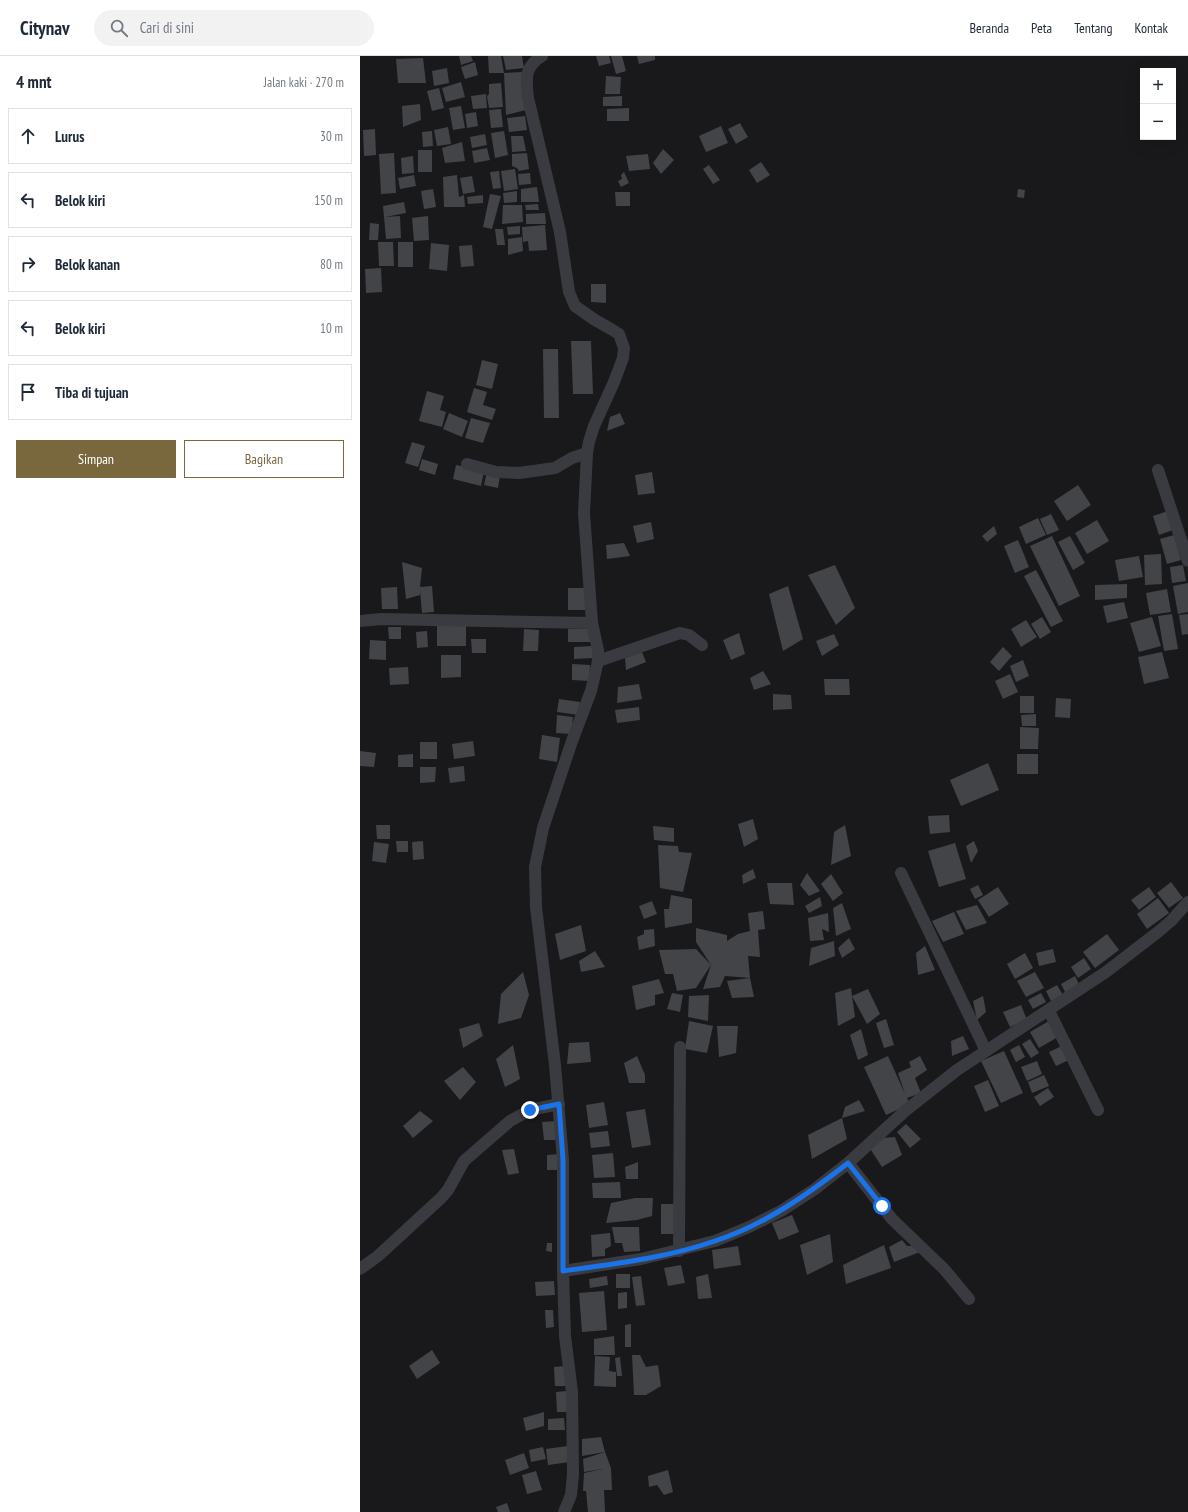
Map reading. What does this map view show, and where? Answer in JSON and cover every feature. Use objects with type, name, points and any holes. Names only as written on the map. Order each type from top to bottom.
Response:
[{"type":"street","points":[[542,56],[533,63],[527,74],[528,98],[560,232],[568,292],[575,306],[619,334],[624,348],[623,358],[594,426],[587,453],[584,513],[592,623],[598,650],[598,662],[591,691],[569,748],[543,828],[535,868],[537,914],[559,1104],[563,1160],[563,1271],[565,1336],[572,1392],[573,1474],[571,1495],[564,1512]]},
{"type":"street","points":[[467,464],[496,472],[519,473],[555,468],[572,458],[587,453]]},
{"type":"street","points":[[1158,470],[1188,561]]},
{"type":"street","points":[[360,621],[381,619],[592,623]]},
{"type":"street","points":[[598,662],[680,633],[689,635],[702,645]]},
{"type":"street","points":[[901,873],[986,1051]]},
{"type":"street","points":[[563,1271],[641,1259],[679,1251],[715,1241],[749,1227],[781,1211],[815,1189],[848,1163],[905,1111],[957,1070],[1049,1011],[1106,972],[1153,936],[1188,902]]},
{"type":"street","points":[[1049,1011],[1098,1110]]},
{"type":"street","points":[[679,1251],[680,1047]]},
{"type":"street","points":[[360,1269],[378,1256],[441,1198],[448,1190],[464,1162],[510,1120],[530,1110],[559,1104]]},
{"type":"street","points":[[848,1163],[892,1219],[944,1269],[969,1299]]},
{"type":"building","points":[[459,56],[471,56],[473,61],[461,65]]},
{"type":"building","points":[[488,56],[501,56],[504,73],[489,73]]},
{"type":"building","points":[[503,56],[522,56],[524,68],[506,70]]},
{"type":"building","points":[[596,56],[609,56],[611,63],[599,66]]},
{"type":"building","points":[[611,56],[622,56],[626,71],[616,74]]},
{"type":"building","points":[[637,56],[655,56],[655,60],[639,64]]},
{"type":"building","points":[[423,58],[426,83],[398,83],[396,59]]},
{"type":"building","points":[[475,62],[478,75],[465,79],[461,67]]},
{"type":"building","points":[[447,68],[449,83],[434,86],[432,71]]},
{"type":"building","points":[[522,72],[526,110],[506,115],[504,73]]},
{"type":"building","points":[[606,76],[621,77],[620,94],[605,94]]},
{"type":"building","points":[[461,82],[465,97],[446,102],[442,88]]},
{"type":"building","points":[[501,83],[503,107],[489,108],[487,96],[489,94],[489,84]]},
{"type":"building","points":[[439,88],[444,108],[432,111],[427,91]]},
{"type":"building","points":[[486,94],[487,108],[473,109],[471,96]]},
{"type":"building","points":[[622,96],[622,106],[603,106],[603,97]]},
{"type":"building","points":[[420,104],[421,120],[403,127],[402,106]]},
{"type":"building","points":[[461,106],[465,128],[453,130],[449,108]]},
{"type":"building","points":[[629,108],[629,121],[607,121],[607,109]]},
{"type":"building","points":[[501,109],[503,127],[491,128],[489,110]]},
{"type":"building","points":[[476,112],[478,126],[467,128],[465,114]]},
{"type":"building","points":[[525,116],[527,130],[509,132],[507,118]]},
{"type":"building","points":[[740,123],[748,137],[736,144],[728,129]]},
{"type":"building","points":[[721,126],[728,143],[706,152],[699,136]]},
{"type":"building","points":[[448,127],[451,144],[437,146],[434,130]]},
{"type":"building","points":[[375,129],[376,155],[364,156],[363,130]]},
{"type":"building","points":[[432,131],[433,146],[423,147],[422,132]]},
{"type":"building","points":[[504,131],[508,155],[495,158],[491,133]]},
{"type":"building","points":[[485,134],[487,145],[472,148],[470,137]]},
{"type":"building","points":[[511,136],[523,136],[526,151],[512,152]]},
{"type":"building","points":[[462,142],[465,161],[445,163],[442,148]]},
{"type":"building","points":[[487,148],[490,160],[474,163],[472,151]]},
{"type":"building","points":[[663,149],[674,160],[661,174],[653,163]]},
{"type":"building","points":[[418,150],[432,150],[432,172],[418,172]]},
{"type":"building","points":[[394,153],[396,193],[381,194],[379,154]]},
{"type":"building","points":[[527,153],[529,169],[519,171],[517,168],[512,166],[512,154]]},
{"type":"building","points":[[648,154],[650,169],[629,171],[626,156]]},
{"type":"building","points":[[413,156],[414,173],[402,174],[401,158]]},
{"type":"building","points":[[761,162],[770,175],[757,183],[749,170]]},
{"type":"building","points":[[709,165],[720,180],[713,184],[703,169]]},
{"type":"building","points":[[515,169],[518,189],[504,191],[501,171]]},
{"type":"building","points":[[499,171],[501,188],[493,189],[490,172]]},
{"type":"building","points":[[624,172],[629,183],[621,187],[618,181],[622,179],[621,175]]},
{"type":"building","points":[[530,173],[531,184],[519,185],[518,174]]},
{"type":"building","points":[[414,175],[416,186],[400,189],[398,178]]},
{"type":"building","points":[[457,175],[459,197],[464,195],[465,207],[444,207],[443,177]]},
{"type":"building","points":[[472,176],[475,192],[463,194],[460,178]]},
{"type":"building","points":[[537,187],[539,202],[521,202],[521,189]]},
{"type":"building","points":[[433,189],[436,207],[424,209],[421,191]]},
{"type":"building","points":[[1018,189],[1025,190],[1024,198],[1017,197]]},
{"type":"building","points":[[517,191],[517,202],[504,203],[503,193]]},
{"type":"building","points":[[615,192],[630,192],[630,206],[616,206]]},
{"type":"building","points":[[490,194],[501,196],[492,229],[483,227]]},
{"type":"building","points":[[483,195],[483,203],[468,204],[467,197]]},
{"type":"building","points":[[404,202],[406,213],[385,217],[400,216],[401,238],[386,239],[383,206]]},
{"type":"building","points":[[538,204],[539,210],[526,210],[525,205]]},
{"type":"building","points":[[503,205],[522,205],[523,222],[502,224]]},
{"type":"building","points":[[545,213],[546,224],[526,224],[526,214]]},
{"type":"building","points":[[428,216],[429,240],[414,241],[412,218]]},
{"type":"building","points":[[370,223],[379,224],[378,240],[369,240]]},
{"type":"building","points":[[545,225],[547,250],[529,251],[528,241],[523,242],[522,227]]},
{"type":"building","points":[[520,226],[520,234],[508,235],[507,227]]},
{"type":"building","points":[[495,229],[503,229],[505,245],[497,245]]},
{"type":"building","points":[[522,237],[523,251],[508,255],[508,239]]},
{"type":"building","points":[[378,242],[393,242],[394,266],[379,266]]},
{"type":"building","points":[[398,242],[413,242],[413,267],[398,267]]},
{"type":"building","points":[[431,243],[449,245],[447,271],[429,269]]},
{"type":"building","points":[[472,245],[474,266],[461,267],[459,246]]},
{"type":"building","points":[[381,268],[382,292],[366,293],[365,269]]},
{"type":"building","points":[[591,284],[606,284],[606,303],[591,302]]},
{"type":"building","points":[[571,341],[591,341],[593,394],[573,394]]},
{"type":"building","points":[[543,349],[558,349],[559,418],[544,418]]},
{"type":"building","points":[[482,360],[498,364],[492,389],[476,385]]},
{"type":"building","points":[[474,388],[487,392],[483,405],[496,409],[492,420],[467,412]]},
{"type":"building","points":[[427,391],[444,396],[440,410],[446,412],[442,427],[419,421]]},
{"type":"building","points":[[449,413],[468,421],[462,437],[443,429]]},
{"type":"building","points":[[620,413],[625,424],[607,431],[610,417]]},
{"type":"building","points":[[471,418],[490,423],[483,443],[465,438]]},
{"type":"building","points":[[412,442],[425,446],[418,467],[405,463]]},
{"type":"building","points":[[422,459],[438,464],[435,475],[419,470]]},
{"type":"building","points":[[456,465],[484,471],[481,486],[453,479]]},
{"type":"building","points":[[487,472],[500,475],[498,488],[484,485]]},
{"type":"building","points":[[652,472],[655,493],[638,495],[635,475]]},
{"type":"building","points":[[1078,485],[1091,505],[1067,521],[1054,501]]},
{"type":"building","points":[[1168,511],[1173,530],[1159,535],[1153,516]]},
{"type":"building","points":[[1051,514],[1059,530],[1047,535],[1040,519]]},
{"type":"building","points":[[1038,518],[1046,535],[1026,544],[1019,527]]},
{"type":"building","points":[[1097,520],[1109,541],[1087,554],[1075,533]]},
{"type":"building","points":[[651,522],[654,539],[637,543],[633,526]]},
{"type":"building","points":[[994,526],[997,534],[987,542],[982,536]]},
{"type":"building","points":[[1174,535],[1181,560],[1167,564],[1160,539]]},
{"type":"building","points":[[1052,536],[1080,596],[1059,606],[1030,546]]},
{"type":"building","points":[[1070,536],[1085,563],[1073,570],[1058,542]]},
{"type":"building","points":[[1018,540],[1029,567],[1015,573],[1004,546]]},
{"type":"building","points":[[624,543],[630,556],[607,559],[606,545]]},
{"type":"building","points":[[1161,554],[1162,584],[1145,585],[1144,555]]},
{"type":"building","points":[[1139,556],[1143,577],[1119,581],[1115,560]]},
{"type":"building","points":[[402,562],[422,568],[420,587],[432,586],[434,612],[422,613],[420,590],[420,595],[406,599]]},
{"type":"building","points":[[835,565],[855,608],[836,625],[808,575]]},
{"type":"building","points":[[1183,565],[1186,581],[1172,583],[1170,567]]},
{"type":"building","points":[[1036,570],[1063,621],[1051,627],[1024,576]]},
{"type":"building","points":[[1188,583],[1188,612],[1178,614],[1173,586]]},
{"type":"building","points":[[1127,584],[1127,598],[1095,600],[1095,585]]},
{"type":"building","points":[[788,586],[803,639],[783,651],[769,594]]},
{"type":"building","points":[[397,587],[398,609],[382,609],[381,588]]},
{"type":"building","points":[[568,588],[586,588],[585,610],[568,610]]},
{"type":"building","points":[[1167,589],[1171,612],[1150,615],[1146,593]]},
{"type":"building","points":[[1124,602],[1128,618],[1107,623],[1103,606]]},
{"type":"building","points":[[1172,614],[1178,649],[1164,651],[1158,616]]},
{"type":"building","points":[[1188,614],[1188,634],[1182,635],[1179,615]]},
{"type":"building","points":[[1042,617],[1051,632],[1040,639],[1031,624]]},
{"type":"building","points":[[1152,617],[1161,646],[1139,652],[1130,623]]},
{"type":"building","points":[[1026,620],[1037,637],[1021,647],[1011,629]]},
{"type":"building","points":[[437,626],[466,626],[466,646],[437,646]]},
{"type":"building","points":[[388,627],[401,627],[401,639],[389,639]]},
{"type":"building","points":[[524,629],[539,630],[538,651],[523,651]]},
{"type":"building","points":[[568,629],[592,629],[592,642],[568,642]]},
{"type":"building","points":[[427,631],[428,647],[417,648],[416,632]]},
{"type":"building","points":[[739,633],[745,654],[731,660],[723,640]]},
{"type":"building","points":[[834,634],[839,645],[822,656],[816,641]]},
{"type":"building","points":[[471,639],[486,639],[486,653],[472,653]]},
{"type":"building","points":[[370,640],[386,641],[386,660],[369,659]]},
{"type":"building","points":[[594,646],[594,658],[574,659],[574,647]]},
{"type":"building","points":[[1003,647],[1012,656],[999,671],[990,662]]},
{"type":"building","points":[[642,652],[646,662],[626,670],[625,658]]},
{"type":"building","points":[[1162,652],[1169,678],[1144,684],[1138,657]]},
{"type":"building","points":[[441,655],[461,655],[461,677],[441,678]]},
{"type":"building","points":[[1023,660],[1029,676],[1016,682],[1010,666]]},
{"type":"building","points":[[572,664],[590,665],[589,681],[572,680]]},
{"type":"building","points":[[408,667],[409,684],[390,685],[389,668]]},
{"type":"building","points":[[763,671],[771,684],[754,690],[750,678]]},
{"type":"building","points":[[1010,674],[1018,692],[1003,699],[995,681]]},
{"type":"building","points":[[824,679],[849,679],[850,695],[825,695]]},
{"type":"building","points":[[639,684],[642,699],[617,703],[618,687]]},
{"type":"building","points":[[773,694],[791,695],[792,709],[773,710]]},
{"type":"building","points":[[1020,696],[1034,696],[1034,713],[1020,713]]},
{"type":"building","points":[[1056,698],[1071,699],[1070,718],[1055,717]]},
{"type":"building","points":[[559,699],[580,702],[579,715],[557,712]]},
{"type":"building","points":[[639,707],[640,720],[617,723],[615,710]]},
{"type":"building","points":[[1036,714],[1036,726],[1022,726],[1021,715]]},
{"type":"building","points":[[557,715],[573,717],[571,734],[556,733]]},
{"type":"building","points":[[1020,727],[1039,728],[1038,749],[1020,749]]},
{"type":"building","points":[[542,735],[560,738],[557,762],[539,759]]},
{"type":"building","points":[[473,741],[475,756],[454,759],[452,744]]},
{"type":"building","points":[[420,742],[437,742],[437,759],[420,759]]},
{"type":"building","points":[[360,751],[376,753],[374,767],[360,766]]},
{"type":"building","points":[[413,754],[413,767],[398,767],[398,755]]},
{"type":"building","points":[[1017,754],[1038,754],[1038,774],[1017,774]]},
{"type":"building","points":[[988,763],[999,790],[961,806],[950,780]]},
{"type":"building","points":[[464,766],[465,781],[450,783],[448,768]]},
{"type":"building","points":[[420,767],[436,767],[435,782],[420,783]]},
{"type":"building","points":[[949,815],[950,832],[930,834],[928,816]]},
{"type":"building","points":[[753,819],[758,839],[744,847],[738,824]]},
{"type":"building","points":[[376,825],[390,825],[390,839],[377,839]]},
{"type":"building","points":[[845,825],[851,856],[831,865],[834,832]]},
{"type":"building","points":[[653,826],[674,828],[674,842],[654,840]]},
{"type":"building","points":[[396,841],[408,841],[408,852],[397,852]]},
{"type":"building","points":[[423,841],[424,859],[413,860],[412,842]]},
{"type":"building","points":[[974,841],[978,851],[971,863],[966,846]]},
{"type":"building","points":[[374,842],[389,844],[386,863],[372,861]]},
{"type":"building","points":[[955,843],[966,879],[939,887],[928,851]]},
{"type":"building","points":[[658,845],[678,846],[679,852],[692,853],[683,892],[660,888]]},
{"type":"building","points":[[753,869],[756,878],[743,884],[742,875]]},
{"type":"building","points":[[807,873],[820,891],[809,896],[800,885]]},
{"type":"building","points":[[831,874],[843,893],[833,901],[821,884]]},
{"type":"building","points":[[1171,882],[1183,898],[1169,908],[1157,893]]},
{"type":"building","points":[[767,883],[792,883],[794,905],[770,904]]},
{"type":"building","points":[[978,885],[983,895],[975,899],[970,889]]},
{"type":"building","points":[[998,887],[1009,904],[989,917],[978,900]]},
{"type":"building","points":[[1149,887],[1156,897],[1139,910],[1131,900]]},
{"type":"building","points":[[671,895],[692,899],[692,923],[665,928],[664,909],[669,909]]},
{"type":"building","points":[[820,897],[822,906],[809,913],[805,906]]},
{"type":"building","points":[[1158,898],[1169,913],[1147,929],[1137,914]]},
{"type":"building","points":[[652,901],[657,914],[644,919],[639,906]]},
{"type":"building","points":[[842,903],[851,929],[836,936],[833,908]]},
{"type":"building","points":[[977,905],[987,923],[966,930],[956,911]]},
{"type":"building","points":[[763,911],[765,929],[758,930],[760,957],[748,956],[750,978],[725,976],[720,987],[703,989],[711,965],[696,942],[696,928],[727,935],[727,941],[738,934],[750,931],[748,913]]},
{"type":"building","points":[[954,912],[964,934],[943,942],[932,921]]},
{"type":"building","points":[[828,913],[829,932],[822,929],[824,940],[810,941],[808,918]]},
{"type":"building","points":[[581,925],[586,951],[560,960],[555,934]]},
{"type":"building","points":[[654,929],[655,946],[639,950],[637,937],[644,934],[644,930]]},
{"type":"building","points":[[1107,934],[1119,950],[1095,968],[1083,952]]},
{"type":"building","points":[[849,938],[855,949],[842,958],[838,948]]},
{"type":"building","points":[[834,941],[835,956],[809,966],[811,948]]},
{"type":"building","points":[[925,946],[935,970],[918,975],[916,953]]},
{"type":"building","points":[[696,949],[711,965],[696,988],[677,991],[673,974],[665,974],[659,950]]},
{"type":"building","points":[[1053,949],[1056,962],[1039,966],[1036,953]]},
{"type":"building","points":[[595,951],[605,967],[581,972],[579,961]]},
{"type":"building","points":[[1025,953],[1033,968],[1015,979],[1007,964]]},
{"type":"building","points":[[1084,958],[1091,969],[1078,978],[1071,967]]},
{"type":"building","points":[[523,972],[529,995],[521,1018],[498,1024],[501,994]]},
{"type":"building","points":[[1035,972],[1044,988],[1026,997],[1017,981]]},
{"type":"building","points":[[1075,976],[1080,986],[1066,994],[1061,984]]},
{"type":"building","points":[[750,978],[754,997],[732,998],[727,981]]},
{"type":"building","points":[[659,979],[664,993],[655,995],[655,1005],[636,1010],[632,986]]},
{"type":"building","points":[[1057,985],[1063,995],[1051,1001],[1046,991]]},
{"type":"building","points":[[851,988],[855,1017],[838,1026],[835,993]]},
{"type":"building","points":[[868,989],[880,1014],[867,1024],[852,996]]},
{"type":"building","points":[[672,993],[683,995],[680,1012],[667,1009]]},
{"type":"building","points":[[1041,993],[1046,1002],[1033,1009],[1028,1000]]},
{"type":"building","points":[[709,995],[708,1021],[688,1017],[689,996]]},
{"type":"building","points":[[983,996],[986,1012],[977,1020],[973,1001]]},
{"type":"building","points":[[1021,1005],[1027,1020],[1010,1027],[1003,1012]]},
{"type":"building","points":[[886,1019],[894,1045],[884,1048],[876,1023]]},
{"type":"building","points":[[689,1021],[713,1026],[707,1053],[685,1049]]},
{"type":"building","points":[[1049,1021],[1058,1037],[1039,1048],[1030,1032]]},
{"type":"building","points":[[479,1023],[483,1036],[463,1048],[459,1029]]},
{"type":"building","points":[[717,1026],[738,1026],[736,1053],[719,1057]]},
{"type":"building","points":[[861,1029],[868,1055],[858,1060],[850,1035]]},
{"type":"building","points":[[963,1036],[969,1049],[952,1056],[951,1041]]},
{"type":"building","points":[[1030,1039],[1039,1053],[1031,1058],[1022,1044]]},
{"type":"building","points":[[589,1042],[591,1062],[567,1064],[569,1043]]},
{"type":"building","points":[[513,1045],[520,1079],[505,1087],[496,1059]]},
{"type":"building","points":[[1019,1045],[1025,1057],[1016,1062],[1010,1050]]},
{"type":"building","points":[[1062,1046],[1069,1060],[1056,1066],[1049,1052]]},
{"type":"building","points":[[1004,1051],[1023,1093],[1001,1103],[981,1061]]},
{"type":"building","points":[[637,1056],[645,1075],[645,1083],[629,1083],[624,1063]]},
{"type":"building","points":[[888,1056],[905,1094],[898,1073],[911,1067],[909,1062],[920,1056],[927,1070],[915,1078],[921,1093],[907,1098],[910,1104],[886,1115],[864,1067]]},
{"type":"building","points":[[1037,1061],[1042,1074],[1027,1081],[1021,1067]]},
{"type":"building","points":[[463,1067],[476,1082],[460,1100],[444,1081]]},
{"type":"building","points":[[1044,1075],[1049,1086],[1032,1093],[1028,1082]]},
{"type":"building","points":[[988,1080],[999,1106],[985,1112],[974,1086]]},
{"type":"building","points":[[1048,1088],[1054,1097],[1040,1106],[1034,1097]]},
{"type":"building","points":[[859,1100],[865,1111],[842,1118],[845,1107]]},
{"type":"building","points":[[604,1102],[608,1125],[589,1128],[586,1105]]},
{"type":"building","points":[[645,1109],[651,1145],[632,1148],[626,1112]]},
{"type":"building","points":[[420,1111],[433,1121],[413,1138],[403,1126]]},
{"type":"building","points":[[842,1118],[847,1139],[812,1159],[808,1135]]},
{"type":"building","points":[[557,1121],[558,1140],[544,1140],[542,1122]]},
{"type":"building","points":[[906,1124],[921,1139],[910,1148],[897,1132]]},
{"type":"building","points":[[608,1131],[610,1146],[591,1148],[589,1133]]},
{"type":"building","points":[[895,1137],[902,1155],[882,1167],[869,1147],[881,1138]]},
{"type":"building","points":[[514,1149],[519,1173],[508,1175],[502,1150]]},
{"type":"building","points":[[613,1153],[615,1177],[594,1178],[592,1155]]},
{"type":"building","points":[[561,1154],[562,1170],[547,1170],[547,1155]]},
{"type":"building","points":[[638,1162],[638,1179],[626,1179],[625,1167]]},
{"type":"building","points":[[620,1182],[621,1198],[593,1198],[592,1183]]},
{"type":"building","points":[[635,1198],[653,1198],[652,1216],[637,1220],[606,1223],[611,1203]]},
{"type":"building","points":[[661,1204],[676,1204],[676,1234],[661,1234]]},
{"type":"building","points":[[792,1215],[799,1232],[779,1240],[772,1223]]},
{"type":"building","points":[[612,1227],[639,1227],[640,1251],[624,1252],[622,1243],[615,1243]]},
{"type":"building","points":[[610,1233],[611,1246],[605,1249],[605,1256],[592,1257],[591,1235]]},
{"type":"building","points":[[830,1234],[833,1262],[807,1275],[800,1245]]},
{"type":"building","points":[[902,1240],[907,1246],[913,1246],[920,1252],[894,1262],[889,1247]]},
{"type":"building","points":[[547,1243],[552,1243],[552,1252],[546,1251]]},
{"type":"building","points":[[884,1245],[891,1268],[846,1284],[843,1265]]},
{"type":"building","points":[[738,1246],[741,1265],[714,1269],[712,1250]]},
{"type":"building","points":[[681,1265],[685,1283],[668,1286],[664,1268]]},
{"type":"building","points":[[616,1274],[630,1274],[630,1288],[616,1288]]},
{"type":"building","points":[[708,1274],[712,1298],[698,1299],[696,1277]]},
{"type":"building","points":[[607,1276],[608,1285],[590,1288],[589,1279]]},
{"type":"building","points":[[641,1276],[645,1305],[636,1306],[632,1277]]},
{"type":"building","points":[[554,1281],[555,1295],[536,1296],[535,1282]]},
{"type":"building","points":[[604,1291],[607,1330],[582,1332],[579,1293]]},
{"type":"building","points":[[627,1292],[627,1308],[618,1309],[618,1293]]},
{"type":"building","points":[[545,1310],[553,1310],[554,1327],[546,1328]]},
{"type":"building","points":[[631,1324],[631,1347],[625,1347],[625,1325]]},
{"type":"building","points":[[614,1336],[615,1355],[594,1355],[594,1339]]},
{"type":"building","points":[[432,1350],[440,1363],[417,1379],[409,1366]]},
{"type":"building","points":[[632,1355],[640,1355],[646,1367],[658,1365],[661,1386],[646,1395],[634,1395]]},
{"type":"building","points":[[595,1356],[610,1357],[609,1371],[616,1372],[616,1387],[594,1386]]},
{"type":"building","points":[[620,1357],[622,1376],[617,1376],[615,1358]]},
{"type":"building","points":[[565,1366],[565,1386],[555,1386],[554,1367]]},
{"type":"building","points":[[567,1391],[568,1412],[557,1412],[556,1392]]},
{"type":"building","points":[[544,1412],[544,1426],[526,1431],[523,1418]]},
{"type":"building","points":[[564,1418],[565,1430],[548,1430],[548,1419]]},
{"type":"building","points":[[601,1437],[605,1452],[582,1456],[582,1439]]},
{"type":"building","points":[[568,1446],[570,1462],[548,1465],[546,1449]]},
{"type":"building","points":[[543,1447],[546,1459],[531,1462],[529,1450]]},
{"type":"building","points":[[605,1452],[611,1468],[612,1490],[604,1490],[605,1512],[588,1512],[586,1491],[583,1491],[584,1473],[603,1469],[584,1472],[583,1459]]},
{"type":"building","points":[[524,1453],[529,1468],[510,1475],[505,1460]]},
{"type":"building","points":[[668,1470],[673,1492],[664,1495],[657,1485],[649,1487],[648,1476]]},
{"type":"building","points":[[536,1471],[542,1490],[527,1494],[522,1475]]},
{"type":"building","points":[[507,1503],[510,1512],[498,1512],[496,1507]]},
{"type":"route","points":[[530,1110],[559,1104],[563,1160],[563,1271],[641,1259],[679,1251],[715,1241],[749,1227],[781,1211],[815,1189],[848,1163],[882,1206]]}]
